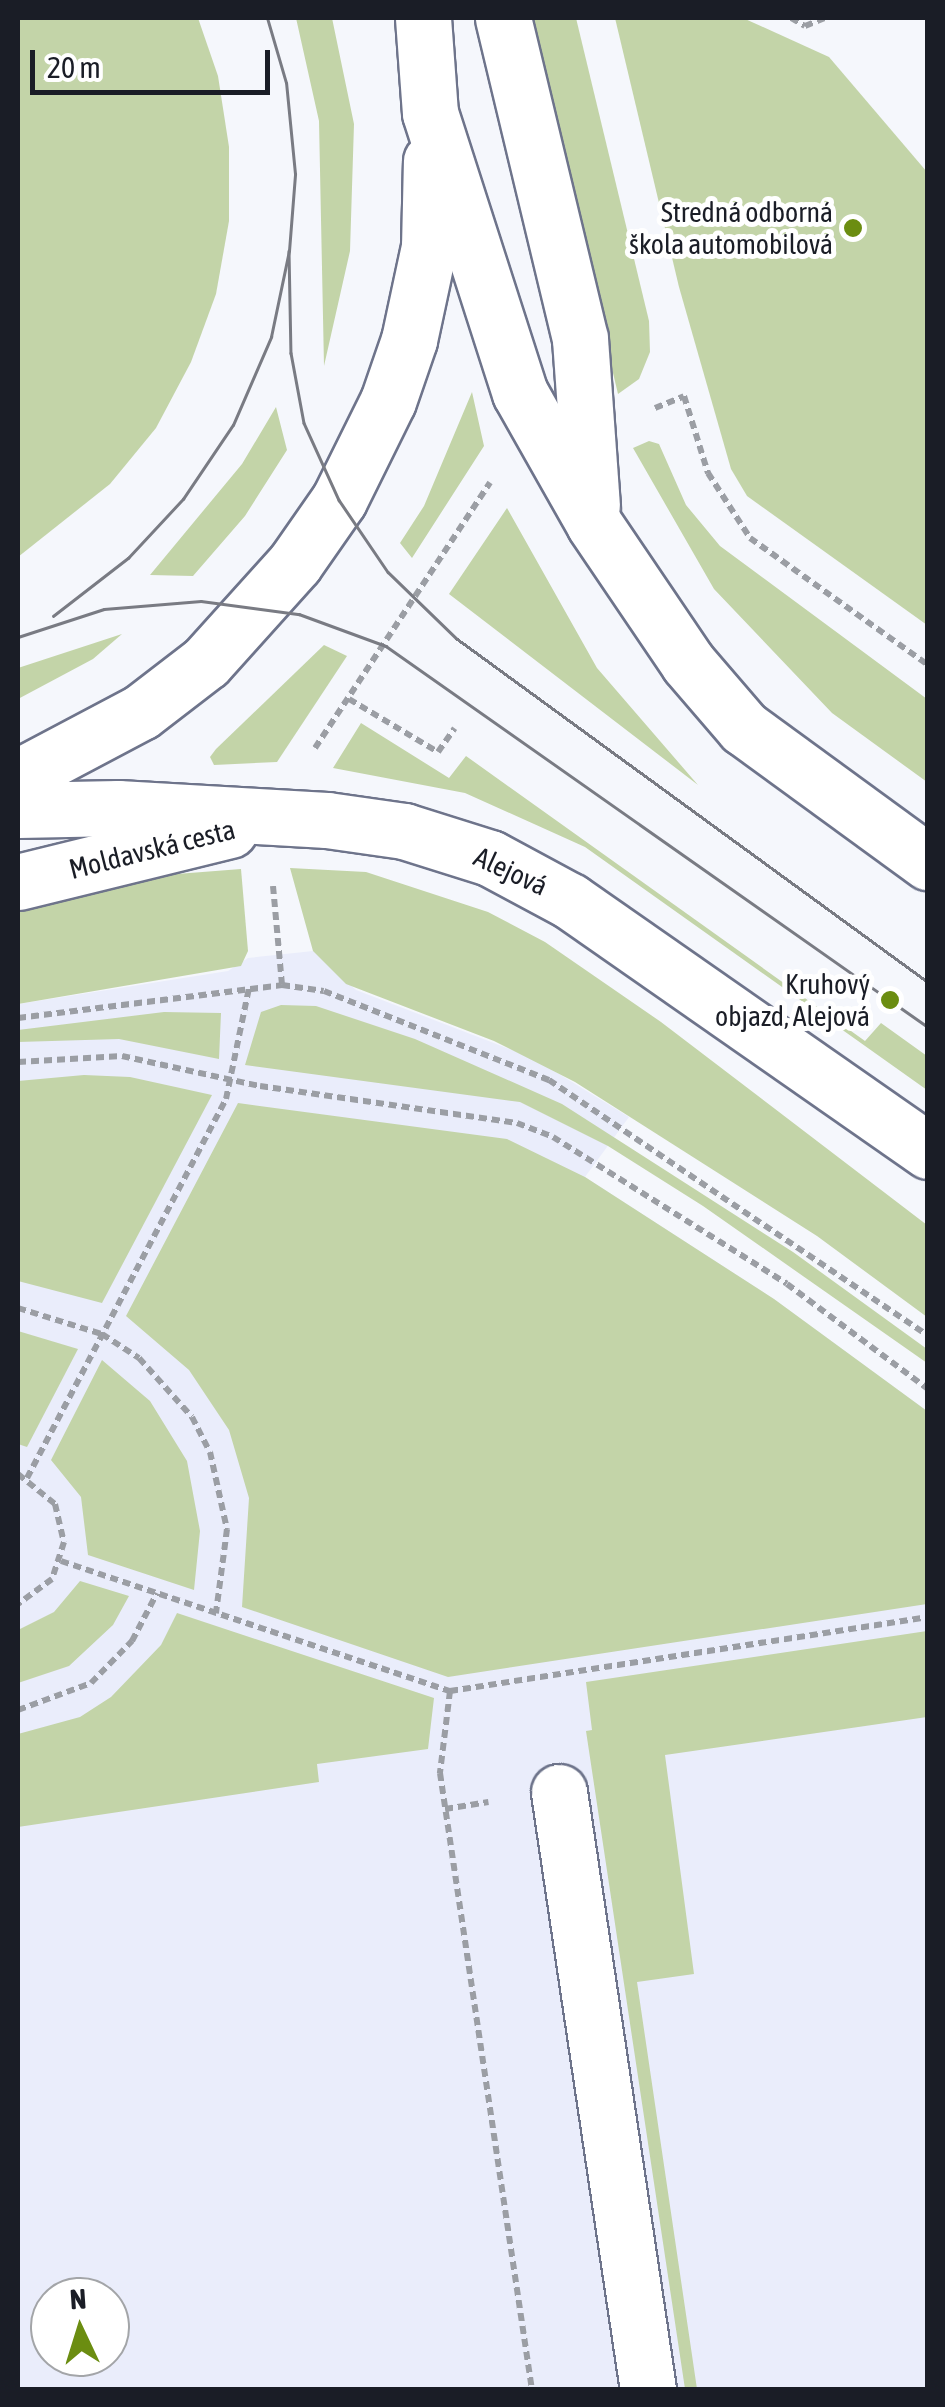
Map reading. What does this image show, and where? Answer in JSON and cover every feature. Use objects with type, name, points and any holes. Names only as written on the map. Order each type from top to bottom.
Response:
[{"type":"street","points":[[399,18],[520,393],[594,524],[688,663],[744,728],[928,862]]},
{"type":"street","points":[[18,777],[142,712],[206,662],[296,563],[339,500],[388,401],[413,323],[429,247],[430,114],[423,18]]},
{"type":"street","points":[[503,18],[580,339],[594,524]]},
{"type":"street","name":"Alejová","points":[[18,810],[286,816],[404,831],[531,876],[928,1151]]},
{"type":"street","name":"Moldavská cesta","points":[[18,882],[286,816]]},
{"type":"street","points":[[559,1792],[648,2390]]},
{"type":"path","points":[[791,18],[805,26],[825,18]]},
{"type":"path","points":[[684,396],[708,473],[750,538],[928,665]]},
{"type":"path","points":[[348,698],[438,752],[455,728]]},
{"type":"path","points":[[18,1018],[249,988],[324,991],[549,1080],[928,1336]]},
{"type":"path","points":[[27,1478],[226,1100],[249,988]]},
{"type":"path","points":[[18,1062],[122,1056],[230,1080],[484,1116],[553,1137],[787,1284],[928,1389]]},
{"type":"path","points":[[18,1308],[102,1334],[167,1385],[210,1452],[227,1529],[216,1613]]},
{"type":"path","points":[[18,1474],[43,1489],[62,1522],[61,1561],[38,1594],[18,1604]]},
{"type":"path","points":[[61,1561],[450,1691],[928,1617]]},
{"type":"path","points":[[18,1710],[66,1697],[114,1664],[157,1593]]},
{"type":"path","points":[[450,1691],[440,1773],[532,2390]]},
{"type":"shaded area","points":[[313,951],[356,990],[533,1058],[629,1117],[585,1177],[774,1299],[927,1411],[927,2389],[18,2390],[18,1004],[228,971],[248,958]]},
{"type":"green space","points":[[18,18],[198,18],[218,76],[229,147],[229,221],[216,294],[191,362],[156,428],[110,484],[18,557]]},
{"type":"green space","points":[[296,18],[332,18],[354,124],[350,251],[324,366],[319,121]]},
{"type":"green space","points":[[529,18],[576,18],[649,321],[650,352],[639,379],[618,394]]},
{"type":"green space","points":[[615,18],[743,18],[829,57],[927,172],[927,625],[747,496],[731,469],[679,287]]},
{"type":"green space","points":[[472,392],[484,446],[412,558],[400,543],[424,506]]},
{"type":"green space","points":[[276,407],[287,450],[245,516],[193,576],[150,575],[242,464]]},
{"type":"green space","points":[[649,441],[659,444],[686,505],[720,546],[927,699],[927,782],[832,713],[714,589],[633,448]]},
{"type":"green space","points":[[507,508],[597,668],[698,785],[449,594]]},
{"type":"green space","points":[[122,634],[93,659],[18,699],[18,668]]},
{"type":"green space","points":[[324,645],[347,656],[277,762],[214,765],[210,757],[216,749]]},
{"type":"green space","points":[[361,723],[449,778],[466,756],[865,1041],[881,1023],[927,1056],[927,1090],[585,847],[465,793],[333,768]]},
{"type":"green space","points":[[290,868],[366,872],[488,912],[545,942],[661,1022],[927,1225],[927,1317],[817,1236],[575,1082],[494,1041],[346,984],[313,951]]},
{"type":"green space","points":[[241,869],[248,951],[241,966],[18,1004],[18,910],[164,875]]},
{"type":"green space","points":[[281,1005],[316,1006],[415,1039],[562,1104],[793,1252],[927,1349],[927,1363],[703,1206],[608,1146],[520,1102],[245,1065],[261,1012]]},
{"type":"green space","points":[[164,1012],[221,1013],[219,1059],[119,1039],[18,1042],[18,1030]]},
{"type":"green space","points":[[84,1075],[130,1077],[212,1095],[102,1303],[18,1281],[18,1081]]},
{"type":"green space","points":[[238,1103],[507,1139],[585,1177],[774,1299],[927,1411],[927,1604],[448,1677],[242,1607],[249,1498],[229,1430],[189,1370],[126,1316]]},
{"type":"green space","points":[[18,1331],[78,1349],[27,1447],[18,1444]]},
{"type":"green space","points":[[102,1360],[150,1401],[187,1461],[200,1531],[194,1590],[88,1555],[81,1497],[51,1460]]},
{"type":"green space","points":[[80,1581],[129,1596],[113,1625],[69,1666],[18,1683],[18,1630],[54,1612]]},
{"type":"green space","points":[[177,1613],[434,1698],[428,1749],[317,1764],[319,1782],[18,1827],[18,1734],[80,1717],[111,1697],[161,1645]]},
{"type":"green space","points":[[927,1631],[927,1717],[665,1755],[694,1974],[637,1982],[697,2389],[685,2389],[586,1731],[592,1730],[586,1682]]},
{"type":"tram line","points":[[53,616],[128,558],[183,499],[233,425],[271,337],[289,251],[295,174],[286,83],[267,18]]},
{"type":"tram line","points":[[289,251],[291,353],[304,423],[339,500],[388,572],[456,638],[928,982]]},
{"type":"tram line","points":[[18,637],[104,609],[201,601],[299,614],[386,646],[928,1027]]},
{"type":"place","name":"Stredná odborná škola automobilová","points":[[853,228]]},
{"type":"place","name":"Kruhový objazd, Alejová","points":[[890,1000]]}]
